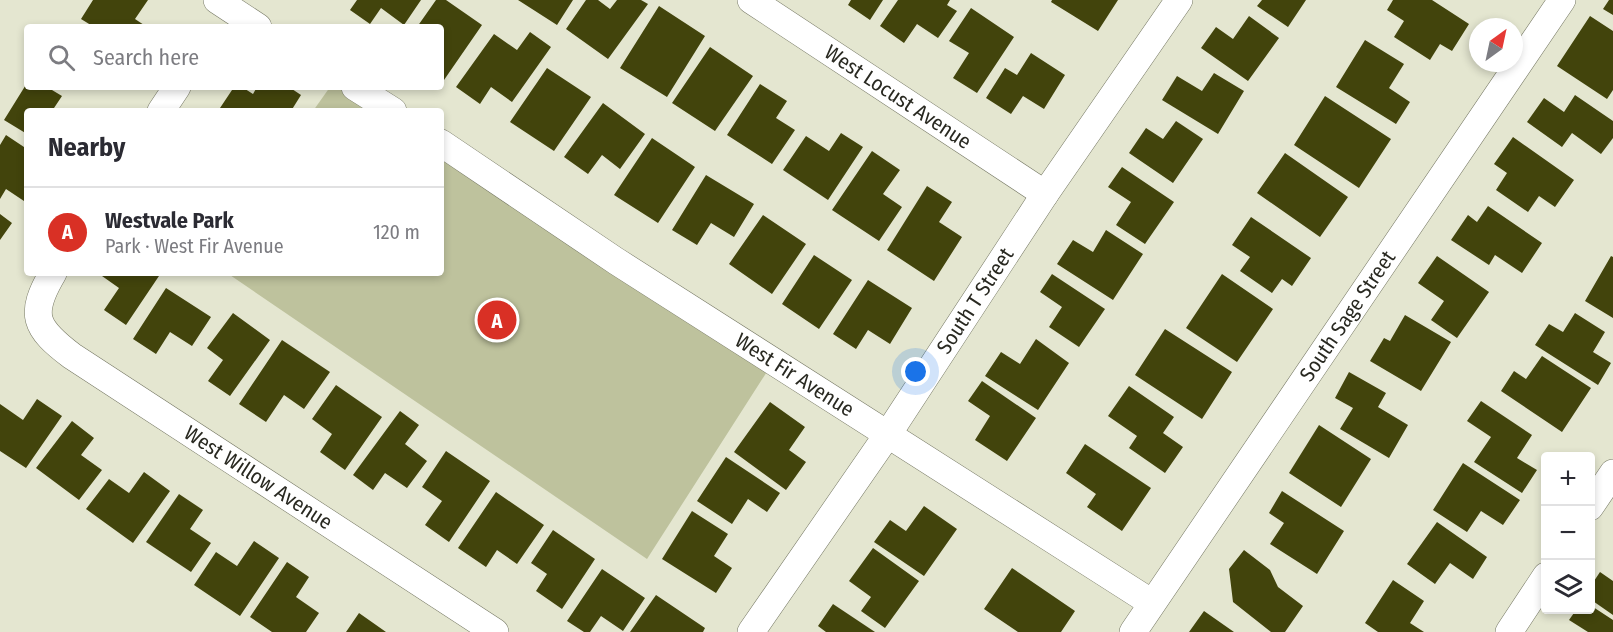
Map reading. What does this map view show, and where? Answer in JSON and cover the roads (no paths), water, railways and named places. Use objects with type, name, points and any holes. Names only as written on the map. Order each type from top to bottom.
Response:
[{"type":"street","name":"West Locust Avenue","points":[[751,0],[1045,194]]},
{"type":"street","name":"South T Street","points":[[751,632],[888,434],[1045,194],[1179,0]]},
{"type":"street","name":"South Sage Street","points":[[1132,632],[1562,0]]},
{"type":"street","points":[[224,9],[252,24]]},
{"type":"street","points":[[163,108],[175,90]]},
{"type":"street","points":[[359,90],[388,108]]},
{"type":"street","name":"West Fir Avenue","points":[[444,145],[616,261],[1152,603]]},
{"type":"street","name":"West Willow Avenue","points":[[51,276],[42,291],[38,311],[40,325],[51,340],[72,356],[495,632]]},
{"type":"street","points":[[1509,632],[1541,582]]},
{"type":"place","name":"Westvale Park","points":[[497,320]]}]
